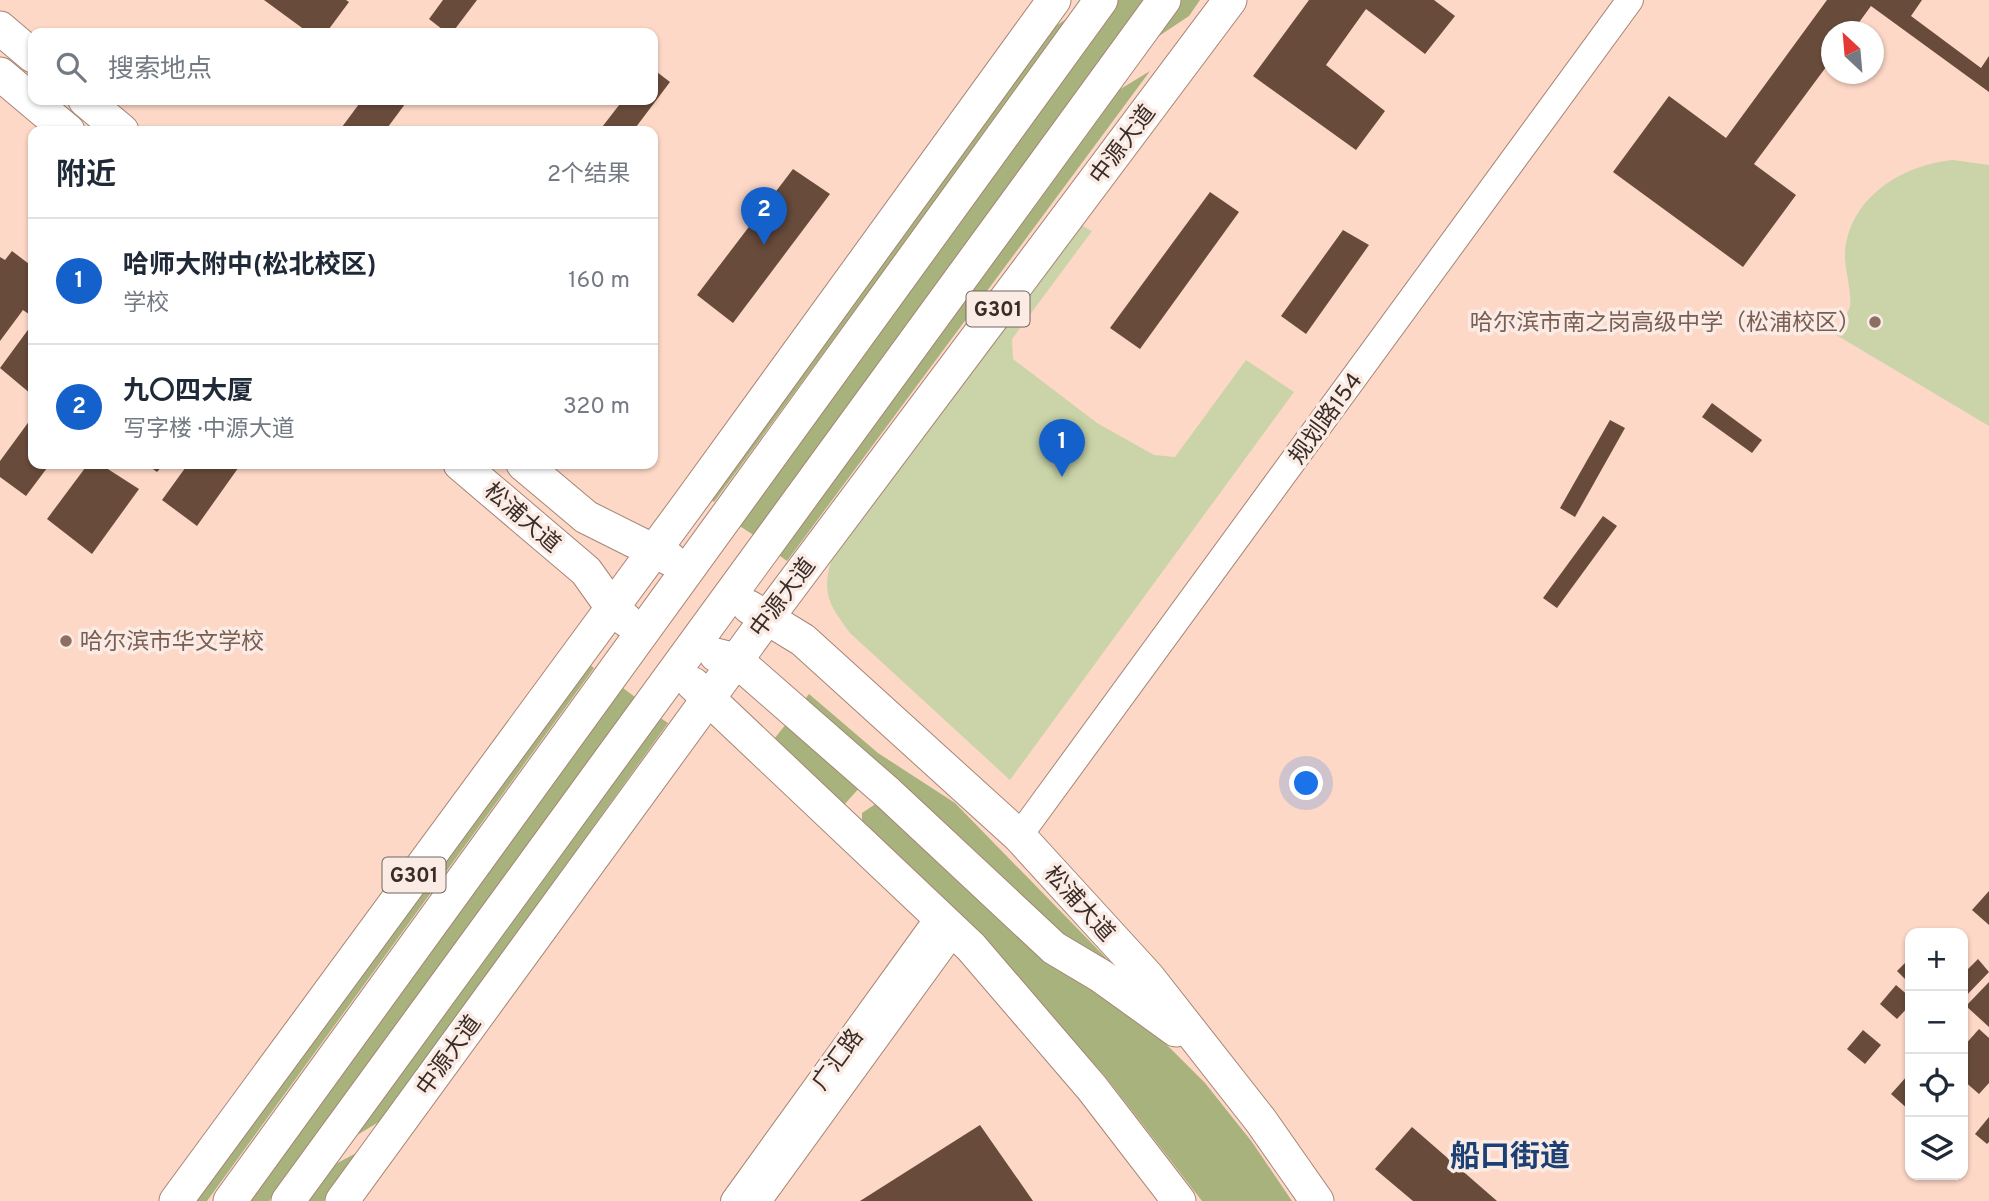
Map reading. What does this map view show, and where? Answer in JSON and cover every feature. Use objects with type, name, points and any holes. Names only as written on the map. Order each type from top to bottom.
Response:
[{"type":"highway","name":"G301","points":[[176,1201],[687,506],[1054,0]]},
{"type":"highway","points":[[230,1201],[1101,0]]},
{"type":"highway","name":"中源大道","points":[[288,1201],[1164,0]]},
{"type":"highway","name":"中源大道","points":[[342,1201],[767,618],[1230,0]]},
{"type":"highway","points":[[0,29],[28,53]]},
{"type":"highway","points":[[0,74],[28,97]]},
{"type":"highway","points":[[37,105],[62,126]]},
{"type":"highway","points":[[91,105],[116,126]]},
{"type":"highway","name":"松浦大道","points":[[466,469],[586,571],[611,606],[642,636],[684,658],[708,698],[855,836]]},
{"type":"highway","name":"松浦大道","points":[[529,469],[586,517],[653,549],[803,640],[1014,831],[1148,976],[1261,1121],[1317,1201]]},
{"type":"highway","points":[[684,658],[736,660],[888,793],[1054,948],[1101,976],[1209,1054]]},
{"type":"highway","points":[[888,793],[867,794],[856,804],[852,819],[855,836],[946,925],[1048,1035],[1179,1201]]},
{"type":"street","points":[[1014,831],[1612,0]]},
{"type":"street","name":"规划路154","points":[[1014,831],[1630,0]]},
{"type":"street","name":"广汇路","points":[[734,1201],[946,925]]},
{"type":"street","name":"广汇路","points":[[758,1201],[946,925]]},
{"type":"green space","points":[[1117,0],[1145,0],[755,536],[735,523]]},
{"type":"green space","points":[[1181,0],[1200,0],[1189,16],[1150,42]]},
{"type":"green space","points":[[1072,15],[714,502],[705,495],[1031,43]]},
{"type":"green space","points":[[1150,71],[787,561],[776,553],[1114,93]]},
{"type":"green space","points":[[1953,160],[1989,165],[1989,426],[1833,333],[1850,306],[1845,251],[1857,214],[1869,199],[1898,176],[1934,163]]},
{"type":"green space","points":[[1079,224],[1092,231],[1012,339],[1013,359],[1097,423],[1154,455],[1175,457],[1246,360],[1294,392],[1010,780],[850,633],[830,600],[828,573],[831,562]]},
{"type":"green space","points":[[583,660],[594,668],[207,1201],[190,1201]]},
{"type":"green space","points":[[619,685],[635,697],[269,1201],[244,1201]]},
{"type":"green space","points":[[809,694],[878,753],[955,803],[1110,962],[1104,973],[799,707]]},
{"type":"green space","points":[[659,717],[668,723],[382,1120],[344,1143]]},
{"type":"green space","points":[[787,723],[861,786],[843,806],[770,744]]},
{"type":"green space","points":[[877,803],[1080,981],[1163,1041],[1205,1083],[1252,1142],[1292,1201],[1202,1201],[1105,1076],[1042,1006],[862,822],[862,813]]},
{"type":"green space","points":[[362,1150],[324,1201],[304,1201],[328,1168]]},
{"type":"building","points":[[264,0],[349,2],[330,28],[302,28]]},
{"type":"building","points":[[443,0],[477,0],[456,28],[441,28],[429,19]]},
{"type":"building","points":[[1309,0],[1434,0],[1455,16],[1425,54],[1366,9],[1326,65],[1385,111],[1356,150],[1253,76]]},
{"type":"building","points":[[1827,0],[1922,0],[1911,16],[1981,68],[1989,56],[1989,92],[1871,6],[1860,21],[1821,21],[1821,74],[1754,164],[1796,195],[1743,267],[1613,172],[1669,96],[1726,138]]},
{"type":"building","points":[[658,73],[670,82],[658,98]]},
{"type":"building","points":[[358,105],[404,105],[389,126],[343,126]]},
{"type":"building","points":[[619,105],[653,105],[637,126],[603,126]]},
{"type":"building","points":[[793,169],[830,194],[733,323],[697,295]]},
{"type":"building","points":[[1210,192],[1239,212],[1140,349],[1110,328]]},
{"type":"building","points":[[1343,230],[1369,245],[1306,334],[1281,316]]},
{"type":"building","points":[[12,251],[28,263],[28,314],[23,310],[0,341],[0,257],[5,260]]},
{"type":"building","points":[[28,330],[28,391],[0,368]]},
{"type":"building","points":[[1712,403],[1762,440],[1752,453],[1702,417]]},
{"type":"building","points":[[1610,420],[1625,428],[1575,517],[1560,508]]},
{"type":"building","points":[[28,423],[28,469],[46,469],[26,496],[0,477],[0,461]]},
{"type":"building","points":[[84,469],[108,469],[139,489],[92,554],[47,519]]},
{"type":"building","points":[[184,469],[237,469],[197,526],[162,500]]},
{"type":"building","points":[[1603,516],[1617,526],[1557,608],[1543,598]]},
{"type":"building","points":[[1989,891],[1989,925],[1972,910]]},
{"type":"building","points":[[1978,959],[1989,972],[1968,994],[1968,991],[1968,969]]},
{"type":"building","points":[[1905,963],[1905,979],[1897,971]]},
{"type":"building","points":[[1989,982],[1989,1027],[1968,1008],[1968,1004]]},
{"type":"building","points":[[1896,985],[1905,993],[1905,1010],[1897,1019],[1880,1004]]},
{"type":"building","points":[[1979,1029],[1989,1038],[1989,1083],[1979,1094],[1968,1084],[1968,1041]]},
{"type":"building","points":[[1863,1030],[1881,1045],[1865,1064],[1847,1049]]},
{"type":"building","points":[[1905,1078],[1905,1106],[1891,1094]]},
{"type":"building","points":[[1989,1117],[1989,1142],[1987,1144],[1975,1134]]},
{"type":"building","points":[[980,1125],[1033,1201],[860,1201]]},
{"type":"building","points":[[1412,1127],[1497,1201],[1413,1201],[1375,1169]]},
{"type":"place","name":"九〇四大厦","points":[[764,245]]},
{"type":"place","name":"哈尔滨市南之岗高级中学（松浦校区）","points":[[1875,322]]},
{"type":"place","name":"哈师大附中(松北校区)","points":[[1062,477]]},
{"type":"place","name":"哈尔滨市华文学校","points":[[66,641]]},
{"type":"district","name":"船口街道","points":[[1510,1156]]}]
